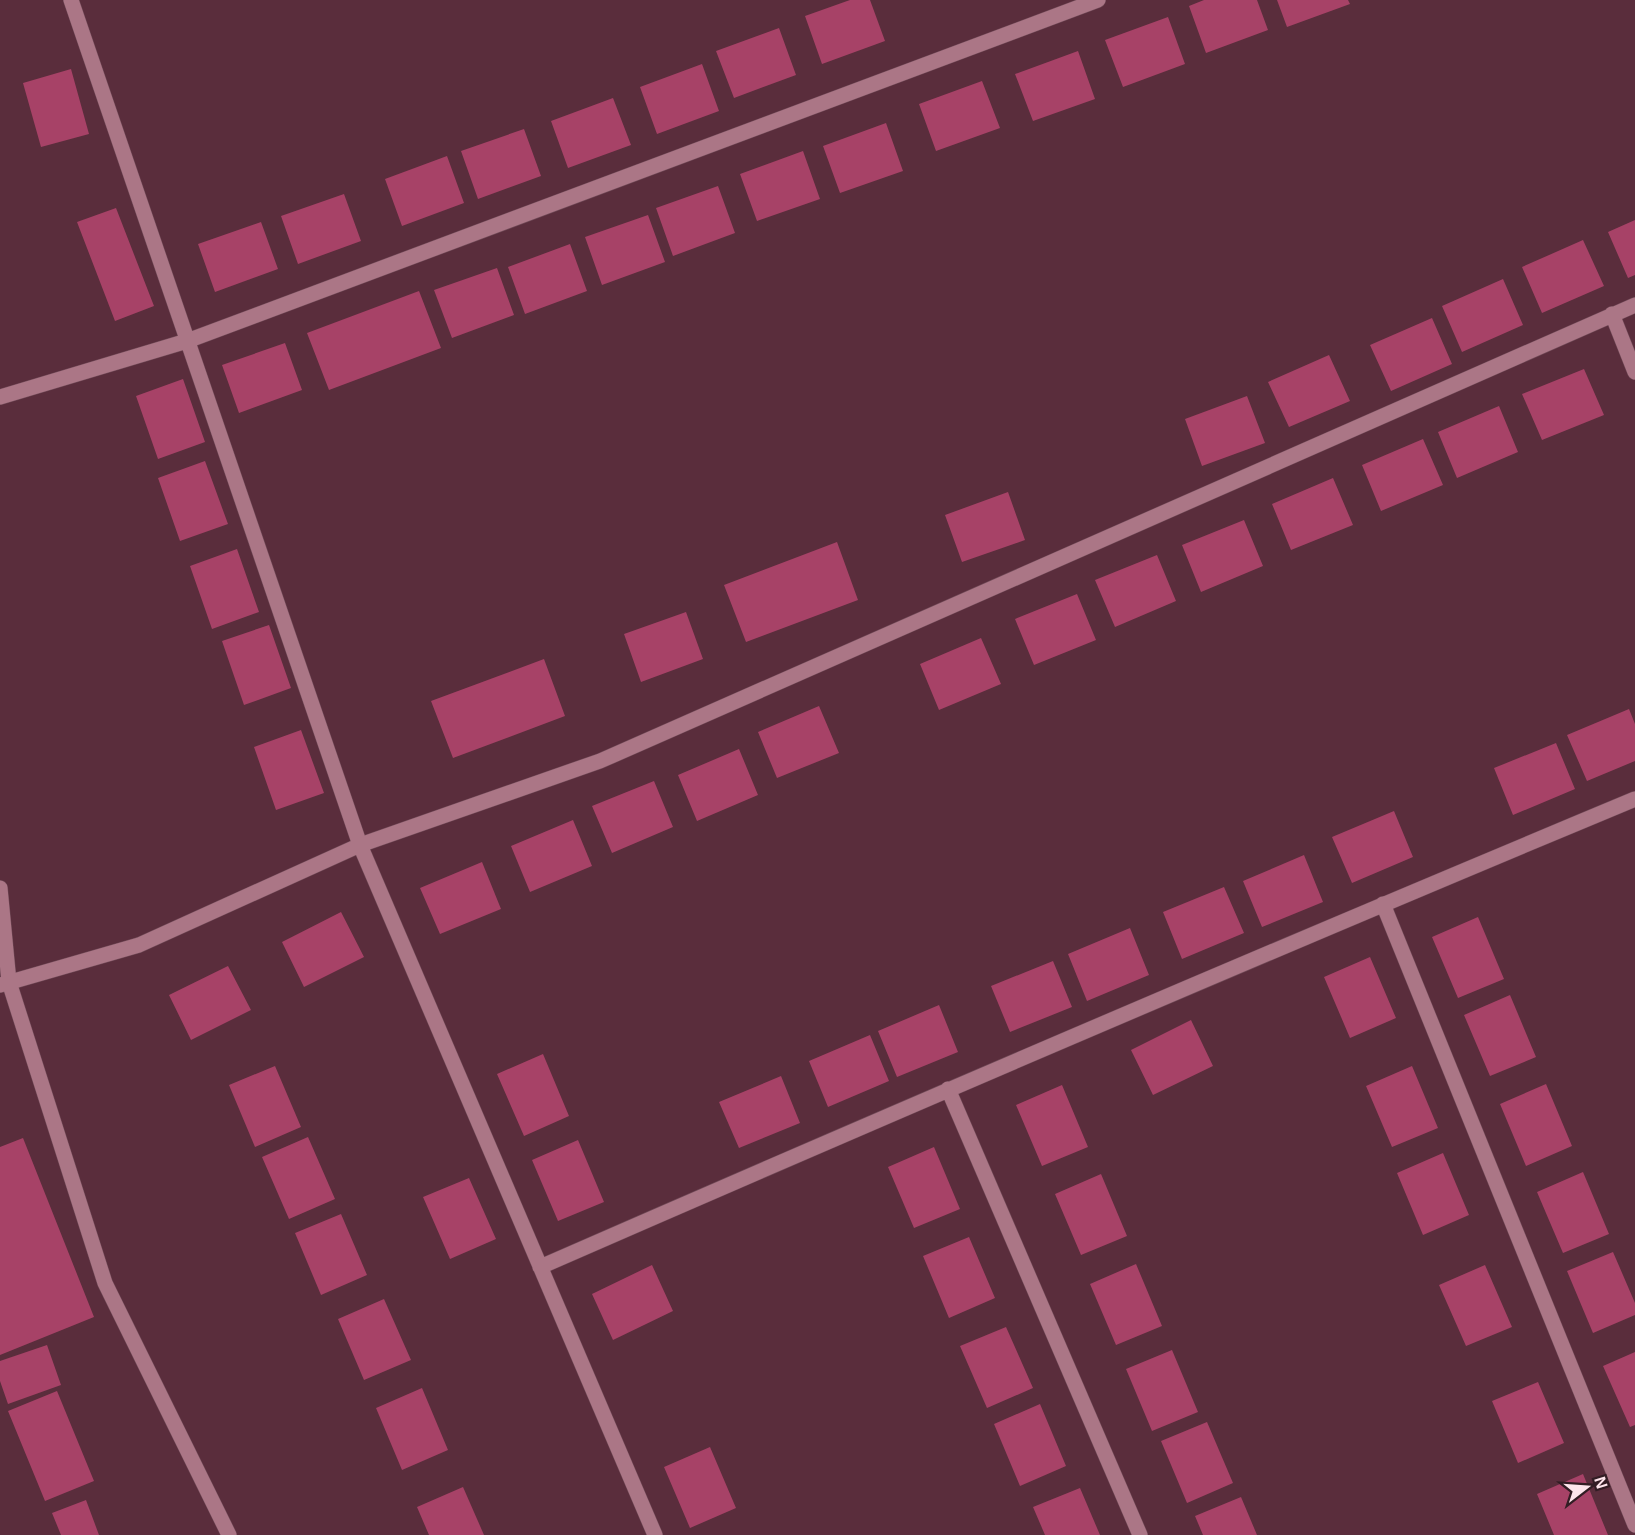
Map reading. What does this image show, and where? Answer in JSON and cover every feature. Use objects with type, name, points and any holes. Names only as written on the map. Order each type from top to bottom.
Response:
[{"type":"street","points":[[70,0],[360,845],[655,1535]]},
{"type":"street","points":[[0,397],[187,341],[1096,0]]},
{"type":"street","points":[[4,984],[139,945],[360,845],[600,760],[1635,305]]},
{"type":"street","points":[[1612,314],[1635,372]]},
{"type":"street","points":[[540,1267],[948,1089],[1383,904],[1635,800]]},
{"type":"street","points":[[0,888],[4,984],[105,1283],[229,1535]]},
{"type":"street","points":[[1383,904],[1635,1525]]},
{"type":"street","points":[[948,1089],[1140,1535]]},
{"type":"building","points":[[850,0],[870,0],[885,41],[822,64],[805,16]]},
{"type":"building","points":[[1204,0],[1257,0],[1268,30],[1206,53],[1189,6]]},
{"type":"building","points":[[1277,0],[1348,0],[1350,4],[1287,27]]},
{"type":"building","points":[[1168,17],[1185,64],[1123,87],[1105,40]]},
{"type":"building","points":[[779,28],[796,75],[734,98],[716,51]]},
{"type":"building","points":[[1078,51],[1095,99],[1033,121],[1015,74]]},
{"type":"building","points":[[702,64],[719,111],[657,134],[640,87]]},
{"type":"building","points":[[71,69],[89,134],[41,147],[23,83]]},
{"type":"building","points":[[982,81],[1000,128],[936,151],[919,104]]},
{"type":"building","points":[[613,98],[631,145],[568,168],[551,121]]},
{"type":"building","points":[[886,123],[903,171],[840,193],[823,146]]},
{"type":"building","points":[[524,129],[541,176],[478,199],[461,151]]},
{"type":"building","points":[[803,151],[820,199],[757,221],[740,174]]},
{"type":"building","points":[[447,156],[464,203],[402,226],[385,179]]},
{"type":"building","points":[[718,186],[735,233],[673,256],[656,208]]},
{"type":"building","points":[[344,194],[361,241],[298,264],[281,216]]},
{"type":"building","points":[[116,208],[154,306],[115,321],[77,222]]},
{"type":"building","points":[[648,215],[665,262],[602,285],[585,237]]},
{"type":"building","points":[[1635,220],[1635,275],[1628,278],[1608,232]]},
{"type":"building","points":[[261,222],[278,269],[215,292],[198,244]]},
{"type":"building","points":[[1583,240],[1604,286],[1542,313],[1522,267]]},
{"type":"building","points":[[570,244],[587,291],[525,314],[508,267]]},
{"type":"building","points":[[497,268],[514,315],[452,338],[434,290]]},
{"type":"building","points":[[1503,279],[1523,325],[1462,352],[1442,306]]},
{"type":"building","points":[[419,291],[441,348],[329,390],[307,333]]},
{"type":"building","points":[[1432,318],[1452,364],[1391,391],[1370,345]]},
{"type":"building","points":[[285,343],[302,390],[239,413],[222,365]]},
{"type":"building","points":[[1329,355],[1350,401],[1289,427],[1268,382]]},
{"type":"building","points":[[1584,369],[1604,415],[1542,440],[1522,394]]},
{"type":"building","points":[[183,379],[205,442],[158,459],[136,396]]},
{"type":"building","points":[[1247,396],[1265,443],[1202,466],[1185,419]]},
{"type":"building","points":[[1499,406],[1518,452],[1457,478],[1438,432]]},
{"type":"building","points":[[1423,439],[1443,485],[1381,511],[1362,465]]},
{"type":"building","points":[[205,461],[228,524],[180,541],[158,478]]},
{"type":"building","points":[[1333,478],[1353,525],[1291,550],[1272,504]]},
{"type":"building","points":[[1008,492],[1025,540],[962,562],[945,515]]},
{"type":"building","points":[[1244,520],[1263,566],[1201,592],[1182,545]]},
{"type":"building","points":[[837,542],[858,600],[746,642],[724,585]]},
{"type":"building","points":[[237,549],[259,612],[212,629],[190,566]]},
{"type":"building","points":[[1157,555],[1176,601],[1115,627],[1095,580]]},
{"type":"building","points":[[1077,594],[1096,640],[1034,665],[1015,619]]},
{"type":"building","points":[[686,612],[703,659],[641,682],[624,634]]},
{"type":"building","points":[[269,625],[291,688],[244,705],[222,641]]},
{"type":"building","points":[[981,638],[1001,684],[939,710],[920,664]]},
{"type":"building","points":[[544,659],[565,716],[453,758],[431,701]]},
{"type":"building","points":[[819,706],[839,753],[777,778],[758,732]]},
{"type":"building","points":[[1629,709],[1635,724],[1635,761],[1587,781],[1567,735]]},
{"type":"building","points":[[301,730],[324,793],[276,810],[254,747]]},
{"type":"building","points":[[1556,743],[1575,789],[1513,815],[1494,768]]},
{"type":"building","points":[[739,749],[758,795],[697,821],[678,775]]},
{"type":"building","points":[[654,781],[673,827],[612,853],[592,806]]},
{"type":"building","points":[[1394,811],[1413,857],[1352,883],[1332,837]]},
{"type":"building","points":[[573,820],[592,866],[530,892],[511,846]]},
{"type":"building","points":[[1304,855],[1323,902],[1262,927],[1243,881]]},
{"type":"building","points":[[482,862],[501,909],[440,934],[420,888]]},
{"type":"building","points":[[1224,887],[1244,933],[1182,959],[1163,912]]},
{"type":"building","points":[[341,912],[364,957],[304,987],[282,942]]},
{"type":"building","points":[[1478,917],[1504,979],[1458,998],[1432,937]]},
{"type":"building","points":[[1130,928],[1149,975],[1087,1001],[1068,954]]},
{"type":"building","points":[[1370,957],[1396,1018],[1350,1038],[1324,977]]},
{"type":"building","points":[[1053,961],[1072,1007],[1010,1032],[991,986]]},
{"type":"building","points":[[228,966],[251,1010],[191,1040],[169,995]]},
{"type":"building","points":[[1510,995],[1536,1057],[1490,1076],[1464,1015]]},
{"type":"building","points":[[939,1005],[958,1052],[897,1077],[878,1031]]},
{"type":"building","points":[[1191,1020],[1213,1066],[1153,1095],[1131,1050]]},
{"type":"building","points":[[870,1035],[889,1081],[828,1107],[809,1061]]},
{"type":"building","points":[[543,1054],[569,1116],[524,1136],[497,1074]]},
{"type":"building","points":[[275,1066],[301,1127],[255,1147],[229,1085]]},
{"type":"building","points":[[1412,1066],[1438,1128],[1392,1147],[1366,1086]]},
{"type":"building","points":[[781,1076],[800,1123],[739,1148],[719,1102]]},
{"type":"building","points":[[1546,1084],[1572,1146],[1526,1166],[1500,1104]]},
{"type":"building","points":[[1062,1085],[1088,1147],[1042,1166],[1016,1105]]},
{"type":"building","points":[[308,1137],[335,1199],[289,1219],[262,1157]]},
{"type":"building","points":[[23,1138],[94,1317],[0,1355],[0,1147]]},
{"type":"building","points":[[578,1140],[604,1202],[558,1221],[532,1160]]},
{"type":"building","points":[[934,1147],[960,1209],[914,1228],[888,1167]]},
{"type":"building","points":[[1443,1153],[1469,1215],[1423,1235],[1397,1173]]},
{"type":"building","points":[[1583,1172],[1609,1234],[1563,1253],[1537,1192]]},
{"type":"building","points":[[1101,1174],[1127,1236],[1081,1255],[1055,1194]]},
{"type":"building","points":[[469,1178],[496,1239],[450,1259],[423,1197]]},
{"type":"building","points":[[341,1214],[367,1275],[321,1295],[295,1233]]},
{"type":"building","points":[[969,1237],[995,1298],[949,1318],[923,1256]]},
{"type":"building","points":[[1613,1252],[1635,1303],[1635,1315],[1593,1333],[1567,1271]]},
{"type":"building","points":[[1136,1264],[1162,1326],[1116,1345],[1090,1284]]},
{"type":"building","points":[[652,1265],[673,1311],[613,1340],[592,1294]]},
{"type":"building","points":[[1485,1265],[1512,1327],[1466,1346],[1439,1285]]},
{"type":"building","points":[[384,1299],[411,1360],[364,1380],[338,1319]]},
{"type":"building","points":[[1006,1327],[1033,1388],[987,1408],[960,1346]]},
{"type":"building","points":[[47,1345],[61,1385],[8,1404],[0,1381],[0,1361]]},
{"type":"building","points":[[1172,1350],[1198,1412],[1152,1431],[1126,1369]]},
{"type":"building","points":[[1635,1352],[1635,1425],[1630,1427],[1603,1366]]},
{"type":"building","points":[[1538,1382],[1564,1443],[1518,1463],[1492,1401]]},
{"type":"building","points":[[422,1388],[448,1450],[402,1470],[376,1408]]},
{"type":"building","points":[[57,1391],[94,1481],[45,1501],[8,1411]]},
{"type":"building","points":[[1040,1404],[1066,1466],[1020,1486],[994,1424]]},
{"type":"building","points":[[1207,1422],[1233,1483],[1187,1503],[1161,1441]]},
{"type":"building","points":[[710,1447],[736,1508],[690,1528],[664,1467]]},
{"type":"building","points":[[1583,1474],[1608,1535],[1554,1535],[1537,1494]]},
{"type":"building","points":[[463,1487],[484,1535],[429,1535],[417,1507]]},
{"type":"building","points":[[1080,1488],[1100,1535],[1045,1535],[1033,1507]]},
{"type":"building","points":[[1241,1497],[1257,1535],[1203,1535],[1195,1516]]},
{"type":"building","points":[[86,1500],[99,1535],[61,1535],[52,1513]]}]
